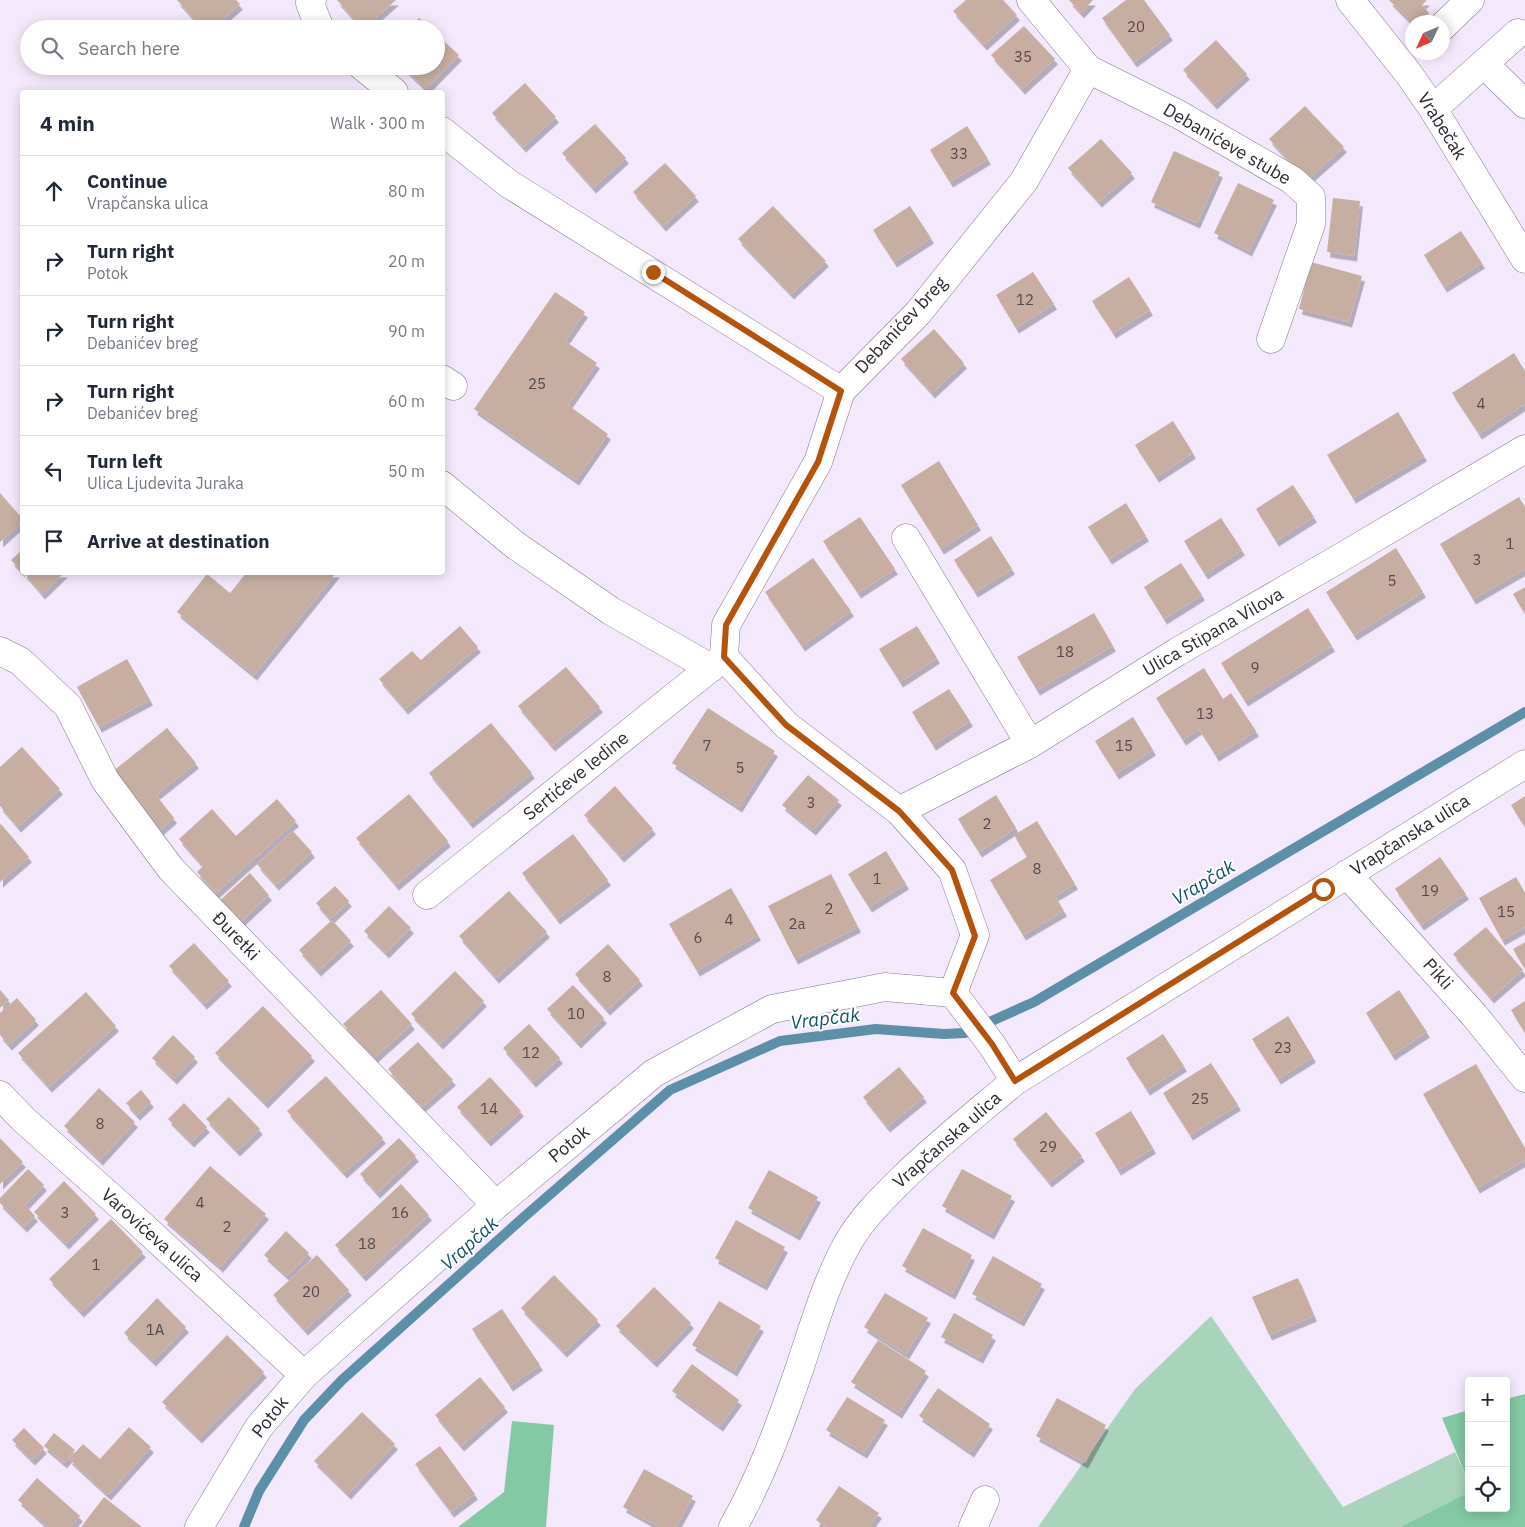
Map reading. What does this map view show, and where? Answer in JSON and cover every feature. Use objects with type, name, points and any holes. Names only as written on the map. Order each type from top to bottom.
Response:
[{"type":"street","points":[[312,0],[310,3],[317,20]]},
{"type":"street","points":[[1031,0],[1088,69]]},
{"type":"street","name":"Vrabečak","points":[[1350,0],[1405,55]]},
{"type":"street","points":[[1450,19],[1470,0]]},
{"type":"street","points":[[1432,109],[1523,32]]},
{"type":"street","name":"Vrabečak","points":[[1409,60],[1432,109],[1517,226],[1525,259]]},
{"type":"street","points":[[1484,64],[1525,104]]},
{"type":"street","name":"Debanićeve stube","points":[[1088,69],[1178,114],[1284,175],[1311,197],[1311,224],[1271,339]]},
{"type":"street","name":"Debanićev breg","points":[[718,663],[726,625],[818,462],[841,391],[918,313],[1024,181],[1088,69]]},
{"type":"street","points":[[373,75],[392,90]]},
{"type":"street","points":[[445,133],[509,184],[841,391]]},
{"type":"street","name":"Ulica Stipana Vilova","points":[[899,811],[1030,744],[1178,652],[1336,562],[1525,449]]},
{"type":"street","points":[[445,488],[515,545],[611,611],[718,663],[786,725],[899,811],[952,870],[975,936],[953,993],[992,1044],[1015,1081]]},
{"type":"street","points":[[906,538],[1030,744]]},
{"type":"street","name":"Đuretki","points":[[0,651],[20,661],[68,706],[105,780],[171,869],[496,1205]]},
{"type":"street","name":"Sertićeve ledine","points":[[427,895],[718,663]]},
{"type":"street","name":"Vrapčanska ulica","points":[[733,1527],[766,1461],[811,1330],[838,1264],[850,1240],[877,1203],[943,1140],[1015,1081],[1525,764]]},
{"type":"street","name":"Pikli","points":[[1347,874],[1474,1015],[1525,1078]]},
{"type":"street","name":"Potok","points":[[199,1527],[259,1427],[304,1375],[496,1205],[654,1073],[772,1009],[885,988],[953,993]]},
{"type":"street","name":"Varovićeva ulica","points":[[0,1095],[23,1119],[123,1208],[304,1375]]},
{"type":"street","points":[[973,1527],[985,1500]]},
{"type":"green space","points":[[1211,1316],[1343,1507],[1455,1452],[1465,1474],[1465,1494],[1400,1527],[1038,1527],[1135,1389]]},
{"type":"green space","points":[[1525,1394],[1525,1527],[1400,1527],[1465,1494],[1465,1512],[1510,1512],[1510,1398]]},
{"type":"green space","points":[[1465,1411],[1465,1473],[1442,1418]]},
{"type":"green space","points":[[512,1421],[554,1425],[546,1527],[458,1527],[504,1492]]},
{"type":"building","points":[[177,0],[236,0],[240,4],[222,20],[195,20]]},
{"type":"building","points":[[337,0],[396,0],[373,20],[355,20]]},
{"type":"building","points":[[966,0],[1003,0],[1017,15],[984,45],[953,11]]},
{"type":"building","points":[[1069,0],[1093,0],[1081,13]]},
{"type":"building","points":[[1126,0],[1144,0],[1170,35],[1134,62],[1102,18]]},
{"type":"building","points":[[1389,0],[1427,0],[1422,5],[1429,13],[1427,15],[1405,16]]},
{"type":"building","points":[[1024,26],[1055,59],[1022,89],[991,55]]},
{"type":"building","points":[[1216,40],[1247,74],[1214,104],[1183,70]]},
{"type":"building","points":[[445,42],[459,55],[445,69]]},
{"type":"building","points":[[411,75],[440,75],[426,89]]},
{"type":"building","points":[[525,83],[556,117],[523,147],[492,113]]},
{"type":"building","points":[[1305,106],[1344,147],[1307,180],[1269,139]]},
{"type":"building","points":[[595,124],[626,158],[593,188],[562,153]]},
{"type":"building","points":[[967,126],[988,159],[950,182],[930,150]]},
{"type":"building","points":[[1101,139],[1132,173],[1099,202],[1068,168]]},
{"type":"building","points":[[1174,151],[1220,172],[1197,223],[1151,202]]},
{"type":"building","points":[[665,163],[696,196],[663,226],[633,192]]},
{"type":"building","points":[[1238,183],[1274,200],[1249,251],[1214,233]]},
{"type":"building","points":[[1333,198],[1360,201],[1354,256],[1327,252]]},
{"type":"building","points":[[773,206],[826,261],[791,294],[738,239]]},
{"type":"building","points":[[910,206],[931,238],[894,262],[873,230]]},
{"type":"building","points":[[1461,231],[1482,263],[1444,287],[1424,255]]},
{"type":"building","points":[[1311,262],[1362,276],[1349,322],[1299,309]]},
{"type":"building","points":[[1033,272],[1054,304],[1016,328],[996,295]]},
{"type":"building","points":[[1129,277],[1150,310],[1113,333],[1092,301]]},
{"type":"building","points":[[555,292],[585,312],[565,341],[597,363],[568,405],[608,434],[576,480],[474,409]]},
{"type":"building","points":[[934,329],[964,363],[932,393],[901,359]]},
{"type":"building","points":[[1514,353],[1525,371],[1525,404],[1479,434],[1452,393]]},
{"type":"building","points":[[1398,412],[1424,456],[1353,498],[1327,455]]},
{"type":"building","points":[[1173,421],[1193,453],[1156,477],[1135,445]]},
{"type":"building","points":[[939,461],[978,525],[941,549],[901,485]]},
{"type":"building","points":[[1293,485],[1314,517],[1276,541],[1256,509]]},
{"type":"building","points":[[0,493],[20,516],[20,524],[0,542]]},
{"type":"building","points":[[1519,497],[1525,507],[1525,569],[1473,599],[1440,544]]},
{"type":"building","points":[[1126,503],[1146,536],[1109,559],[1088,527]]},
{"type":"building","points":[[860,517],[895,569],[858,593],[823,541]]},
{"type":"building","points":[[1221,518],[1242,550],[1205,574],[1184,541]]},
{"type":"building","points":[[991,536],[1012,569],[975,592],[954,560]]},
{"type":"building","points":[[1396,548],[1423,592],[1354,635],[1326,592]]},
{"type":"building","points":[[20,552],[20,570],[11,560]]},
{"type":"building","points":[[813,558],[851,611],[802,646],[765,592]]},
{"type":"building","points":[[1181,563],[1202,595],[1164,619],[1144,587]]},
{"type":"building","points":[[26,575],[62,575],[42,594]]},
{"type":"building","points":[[206,575],[230,593],[245,575],[335,575],[254,675],[177,612]]},
{"type":"building","points":[[1525,587],[1525,614],[1513,594]]},
{"type":"building","points":[[1308,608],[1332,646],[1245,701],[1221,663]]},
{"type":"building","points":[[1094,613],[1113,646],[1037,690],[1017,657]]},
{"type":"building","points":[[460,626],[478,647],[405,709],[379,679],[412,651],[421,660]]},
{"type":"building","points":[[917,626],[937,658],[900,682],[879,649]]},
{"type":"building","points":[[127,659],[150,700],[99,727],[77,687]]},
{"type":"building","points":[[566,667],[600,707],[552,746],[518,706]]},
{"type":"building","points":[[1204,668],[1223,699],[1231,693],[1256,731],[1216,756],[1199,729],[1183,740],[1156,698]]},
{"type":"building","points":[[949,689],[970,721],[933,745],[912,712]]},
{"type":"building","points":[[708,708],[775,751],[739,807],[672,763]]},
{"type":"building","points":[[1133,717],[1153,750],[1116,774],[1095,741]]},
{"type":"building","points":[[491,723],[532,773],[470,823],[429,773]]},
{"type":"building","points":[[167,728],[196,763],[156,795],[174,818],[159,831],[112,772]]},
{"type":"building","points":[[22,747],[60,789],[18,827],[0,806],[0,767]]},
{"type":"building","points":[[808,775],[839,800],[813,830],[782,805]]},
{"type":"building","points":[[615,786],[653,829],[621,857],[584,815]]},
{"type":"building","points":[[409,794],[448,841],[396,885],[356,838]]},
{"type":"building","points":[[996,795],[1016,828],[979,852],[958,819]]},
{"type":"building","points":[[1525,796],[1525,827],[1511,805]]},
{"type":"building","points":[[277,799],[296,821],[216,893],[197,872],[203,866],[179,839],[212,809],[236,836]]},
{"type":"building","points":[[1037,821],[1075,884],[1055,896],[1064,911],[1023,935],[990,880],[1027,857],[1014,835]]},
{"type":"building","points":[[0,825],[29,857],[0,882]]},
{"type":"building","points":[[293,831],[312,852],[276,885],[257,864]]},
{"type":"building","points":[[573,834],[608,880],[557,919],[522,873]]},
{"type":"building","points":[[886,851],[906,884],[869,907],[848,874]]},
{"type":"building","points":[[1440,857],[1466,894],[1421,925],[1395,889]]},
{"type":"building","points":[[250,873],[269,895],[237,925],[217,903]]},
{"type":"building","points":[[831,874],[858,927],[795,959],[768,906]]},
{"type":"building","points":[[1516,877],[1525,893],[1525,927],[1502,940],[1479,898]]},
{"type":"building","points":[[335,886],[349,901],[330,919],[316,903]]},
{"type":"building","points":[[731,888],[758,935],[697,971],[669,924]]},
{"type":"building","points":[[509,891],[547,932],[496,978],[459,936]]},
{"type":"building","points":[[389,906],[411,928],[386,953],[364,931]]},
{"type":"building","points":[[332,920],[351,941],[318,971],[299,950]]},
{"type":"building","points":[[1486,927],[1523,970],[1491,998],[1453,954]]},
{"type":"building","points":[[1525,942],[1525,969],[1513,949]]},
{"type":"building","points":[[194,943],[229,981],[204,1004],[169,966]]},
{"type":"building","points":[[608,944],[640,980],[607,1010],[575,974]]},
{"type":"building","points":[[455,971],[484,1001],[440,1044],[411,1014]]},
{"type":"building","points":[[573,985],[604,1018],[578,1043],[547,1009]]},
{"type":"building","points":[[0,990],[9,1000],[0,1008]]},
{"type":"building","points":[[381,990],[412,1024],[374,1058],[343,1024]]},
{"type":"building","points":[[1399,990],[1427,1032],[1392,1055],[1366,1013]]},
{"type":"building","points":[[86,992],[116,1026],[49,1087],[18,1053]]},
{"type":"building","points":[[17,998],[36,1020],[9,1045],[0,1035],[0,1013]]},
{"type":"building","points":[[1525,1001],[1525,1033],[1511,1010]]},
{"type":"building","points":[[263,1006],[312,1056],[265,1103],[215,1053]]},
{"type":"building","points":[[1288,1016],[1313,1057],[1278,1079],[1252,1039]]},
{"type":"building","points":[[529,1024],[560,1058],[533,1082],[503,1048]]},
{"type":"building","points":[[1163,1034],[1184,1066],[1147,1090],[1126,1058]]},
{"type":"building","points":[[173,1035],[195,1057],[174,1079],[152,1058]]},
{"type":"building","points":[[418,1042],[453,1080],[422,1107],[388,1069]]},
{"type":"building","points":[[1211,1063],[1238,1105],[1190,1135],[1163,1093]]},
{"type":"building","points":[[1476,1064],[1525,1148],[1525,1160],[1477,1188],[1423,1094]]},
{"type":"building","points":[[899,1067],[924,1097],[887,1127],[863,1097]]},
{"type":"building","points":[[326,1076],[383,1138],[344,1173],[287,1111]]},
{"type":"building","points":[[490,1077],[521,1111],[488,1141],[457,1107]]},
{"type":"building","points":[[99,1088],[135,1122],[100,1160],[64,1126]]},
{"type":"building","points":[[141,1090],[151,1102],[137,1115],[126,1103]]},
{"type":"building","points":[[229,1097],[260,1129],[237,1151],[206,1119]]},
{"type":"building","points":[[184,1103],[207,1127],[191,1142],[168,1119]]},
{"type":"building","points":[[1131,1111],[1153,1148],[1118,1170],[1095,1133]]},
{"type":"building","points":[[1046,1112],[1082,1156],[1049,1182],[1013,1139]]},
{"type":"building","points":[[0,1138],[23,1162],[0,1184]]},
{"type":"building","points":[[399,1138],[416,1156],[377,1193],[360,1174]]},
{"type":"building","points":[[210,1166],[266,1214],[220,1267],[164,1219]]},
{"type":"building","points":[[28,1169],[44,1185],[25,1205],[35,1216],[24,1227],[0,1203],[0,1198]]},
{"type":"building","points":[[962,1169],[1012,1196],[991,1234],[942,1206]]},
{"type":"building","points":[[769,1170],[818,1197],[797,1235],[748,1208]]},
{"type":"building","points":[[64,1181],[96,1214],[66,1244],[34,1212]]},
{"type":"building","points":[[401,1184],[429,1215],[363,1276],[335,1245]]},
{"type":"building","points":[[111,1219],[143,1252],[81,1312],[49,1279]]},
{"type":"building","points":[[736,1220],[785,1247],[764,1285],[715,1258]]},
{"type":"building","points":[[923,1228],[972,1255],[952,1294],[902,1266]]},
{"type":"building","points":[[286,1231],[309,1253],[287,1276],[264,1255]]},
{"type":"building","points":[[317,1255],[349,1290],[305,1330],[273,1295]]},
{"type":"building","points":[[993,1256],[1042,1284],[1021,1321],[972,1294]]},
{"type":"building","points":[[554,1275],[598,1320],[564,1352],[521,1308]]},
{"type":"building","points":[[1298,1278],[1314,1316],[1269,1335],[1252,1297]]},
{"type":"building","points":[[654,1287],[691,1323],[654,1362],[616,1326]]},
{"type":"building","points":[[885,1293],[928,1318],[906,1354],[864,1327]]},
{"type":"building","points":[[157,1298],[186,1327],[153,1361],[124,1333]]},
{"type":"building","points":[[719,1301],[761,1326],[734,1371],[692,1345]]},
{"type":"building","points":[[502,1309],[540,1365],[510,1386],[472,1329]]},
{"type":"building","points":[[954,1313],[993,1335],[980,1358],[941,1337]]},
{"type":"building","points":[[227,1335],[264,1372],[199,1438],[162,1402]]},
{"type":"building","points":[[878,1340],[926,1371],[899,1413],[851,1382]]},
{"type":"building","points":[[692,1364],[739,1400],[720,1426],[672,1391]]},
{"type":"building","points":[[480,1377],[505,1407],[461,1446],[435,1415]]},
{"type":"building","points":[[938,1388],[990,1424],[971,1452],[919,1416]]},
{"type":"building","points":[[847,1397],[885,1420],[864,1453],[826,1430]]},
{"type":"building","points":[[1057,1398],[1106,1425],[1085,1463],[1036,1436]]},
{"type":"building","points":[[362,1412],[395,1444],[348,1494],[314,1461]]},
{"type":"building","points":[[129,1427],[151,1447],[108,1495],[69,1459],[83,1444],[100,1459]]},
{"type":"building","points":[[24,1428],[44,1448],[32,1460],[12,1440]]},
{"type":"building","points":[[54,1433],[75,1450],[64,1463],[44,1446]]},
{"type":"building","points":[[440,1446],[475,1494],[451,1512],[415,1464]]},
{"type":"building","points":[[644,1469],[693,1496],[676,1527],[659,1527],[623,1507]]},
{"type":"building","points":[[37,1478],[80,1516],[70,1527],[48,1527],[18,1500]]},
{"type":"building","points":[[839,1486],[879,1513],[869,1527],[826,1527],[816,1520]]},
{"type":"building","points":[[104,1497],[142,1527],[81,1527]]},
{"type":"waterway","name":"Vrapčak","points":[[244,1527],[259,1491],[304,1420],[342,1380],[524,1217],[670,1090],[780,1041],[876,1029],[944,1034],[965,1033],[1034,1002],[1525,712]]},
{"type":"route","points":[[653,272],[841,391],[818,462],[726,625],[724,657],[786,725],[899,811],[952,870],[975,936],[953,993],[992,1044],[1015,1081],[1323,889]]}]
